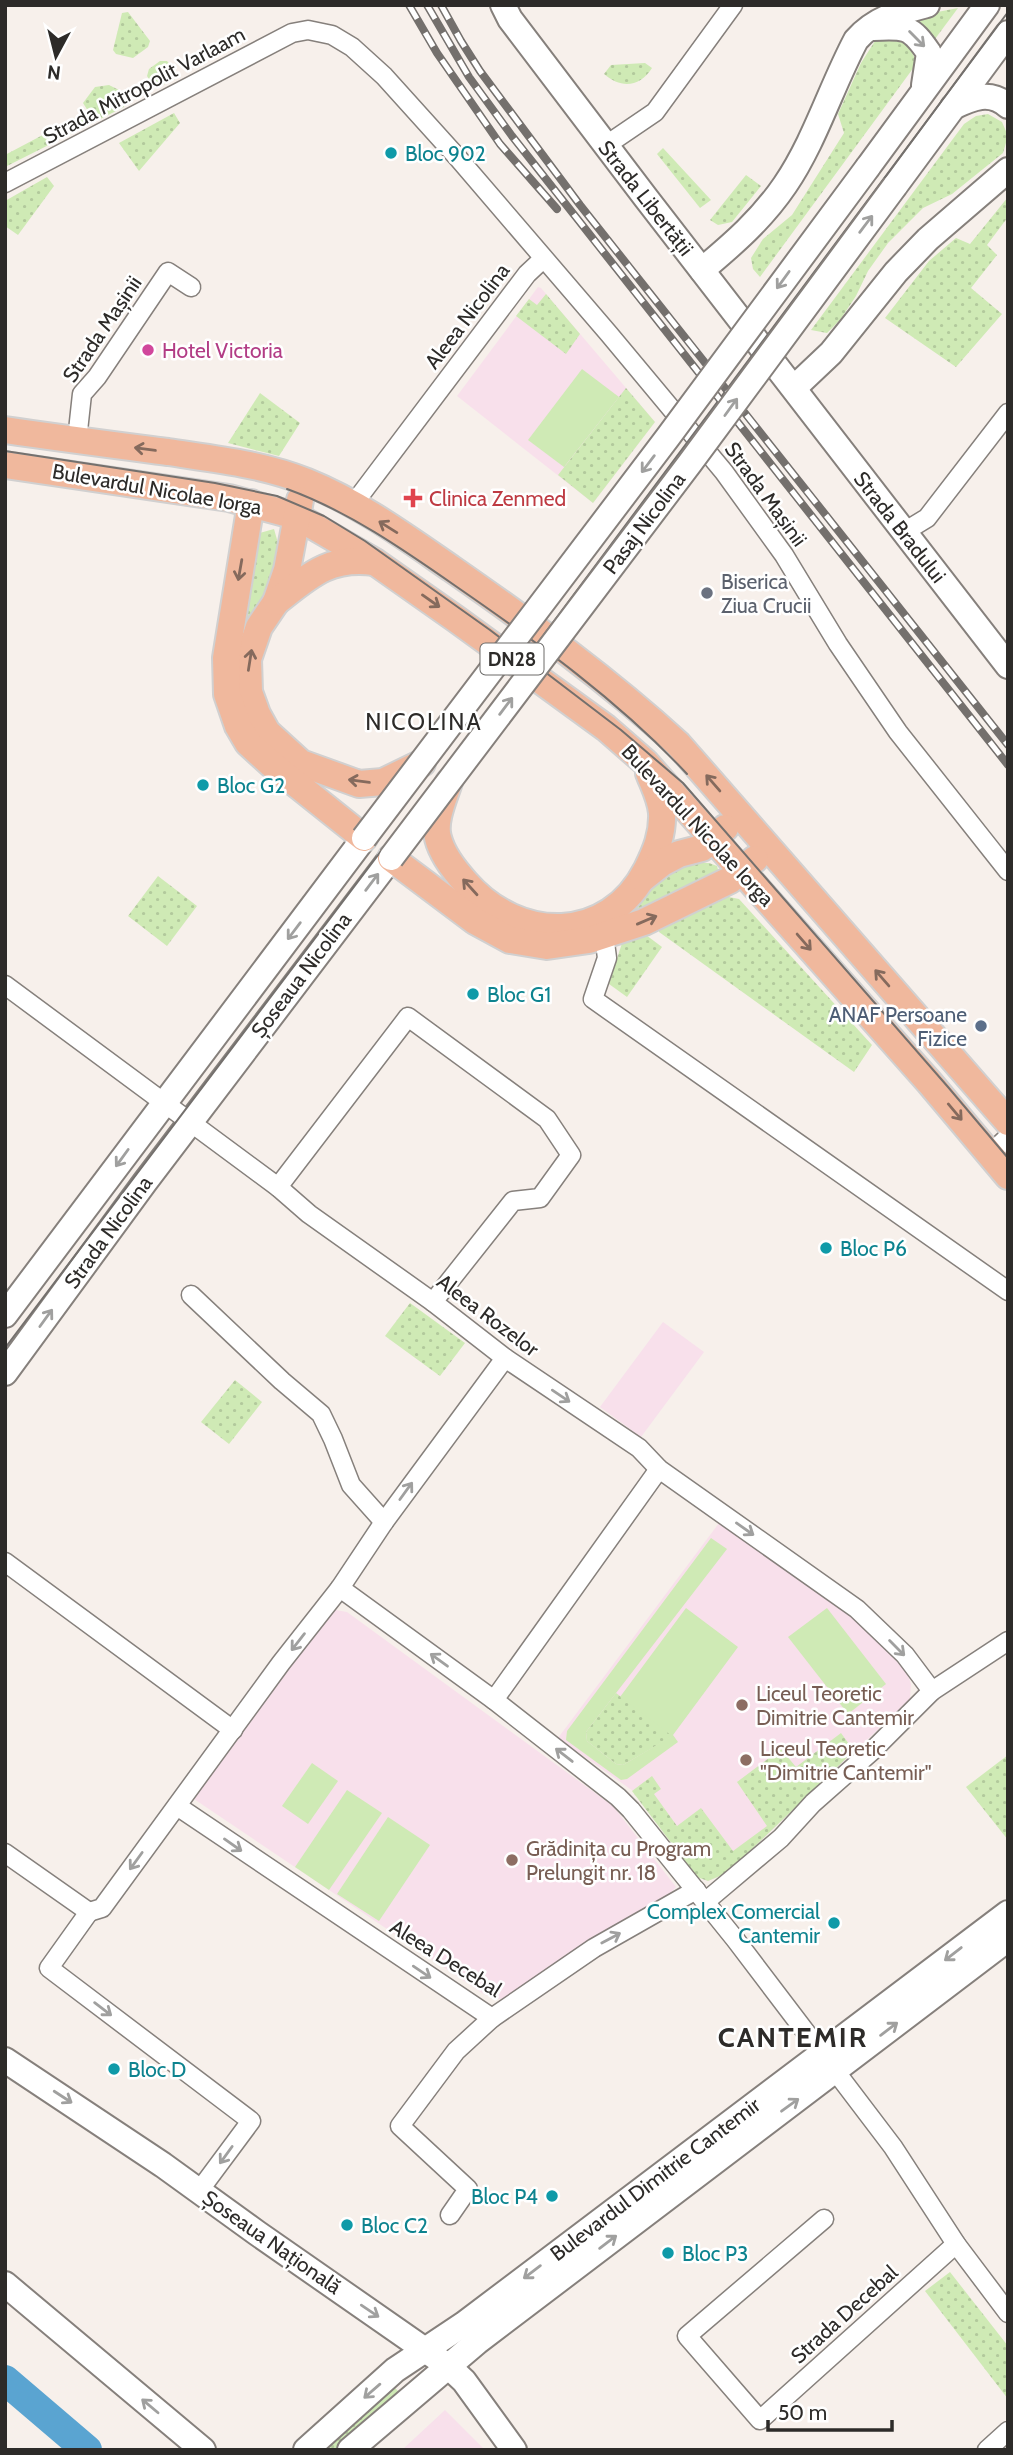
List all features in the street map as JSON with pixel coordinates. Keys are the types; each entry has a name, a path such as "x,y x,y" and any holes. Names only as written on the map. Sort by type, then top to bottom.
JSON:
{"main road":[{"name":"Strada Libertății","path":"503,5 510,19 606,146 794,388"},
{"path":"702,270 745,235 786,184 814,131 843,64 866,28 886,16 927,5"},
{"path":"923,90 987,5"},
{"path":"866,28 904,27 920,39 929,53 923,90"},
{"path":"953,108 1008,33"},
{"name":"Pasaj Nicolina","path":"364,838 923,90"},
{"path":"953,108 981,96 994,97 1008,106"},
{"name":"Pasaj Nicolina","path":"391,858 690,463 953,108"},
{"path":"794,388 831,353 896,272 928,239 1008,170"},
{"name":"Strada Bradului","path":"794,388 1008,666"},
{"name":"Bulevardul Nicolae Iorga","path":"5,430 212,458 260,467 307,482 419,547 485,592 630,700 678,744 1008,1122"},
{"name":"Bulevardul Nicolae Iorga","path":"5,465 169,488 251,503 296,516 375,562 606,728 645,762 999,1145 1008,1176"},
{"path":"307,482 296,516 287,570 276,602 259,626 248,660 254,732 270,763 364,838"},
{"path":"251,503 226,659 228,694 238,726 254,732 267,732 301,763 359,784 383,782 422,763"},
{"path":"276,602 316,571 338,561 375,562"},
{"path":"642,879 659,841 662,821 659,799 645,762"},
{"path":"450,780 439,815 438,838 444,852 460,877 481,900 501,914 518,932"},
{"path":"518,932 581,925 612,910 662,863 679,853 702,848 741,815"},
{"name":"Șoseaua Nicolina","path":"186,1073 364,838"},
{"path":"391,858 475,921 518,932 547,946 582,942 644,922 730,880 768,846"},
{"name":"Șoseaua Nicolina","path":"212,1093 391,858"},
{"name":"Strada Nicolina","path":"5,1315 186,1073"},
{"name":"Strada Nicolina","path":"5,1373 212,1093"},
{"name":"Bulevardul Dimitrie Cantemir","path":"350,2450 477,2342 827,2062 1008,1913"},
{"name":"Bulevardul Dimitrie Cantemir","path":"306,2450 395,2371 827,2062 1008,1939"},
{"name":"Șoseaua Națională","path":"5,2060 129,2142 426,2349 464,2381 514,2450"},
{"path":"5,2284 203,2450"}],"street":[{"path":"606,146 654,112 733,5"},
{"name":"Strada Mitropolit Varlaam","path":"5,183 292,33 307,30 323,32 352,47 384,76 458,158 542,258"},
{"name":"Aleea Nicolina","path":"352,506 527,274 542,258"},
{"name":"Strada Mașinii","path":"542,258 724,472 784,555 838,644 898,732 1008,871"},
{"name":"Strada Mașinii","path":"77,440 82,394 97,377 168,272 191,287"},
{"path":"904,532 927,517 1008,413"},
{"path":"604,935 607,958 593,999 1008,1291"},
{"name":"Aleea Rozelor","path":"5,985 505,1358 639,1448 659,1469 857,1609 905,1655 932,1691"},
{"path":"278,1187 408,1017 547,1119 571,1155 540,1198 513,1201 433,1302"},
{"path":"191,1295 321,1414 351,1485 384,1521"},
{"path":"199,2191 251,2121 49,1968 89,1912 102,1909 340,1588 384,1521 505,1358"},
{"path":"495,1700 659,1469"},
{"path":"5,1562 233,1730"},
{"path":"340,1588 495,1700 631,1810 701,1896 893,2147 956,2244 1008,2313"},
{"name":"Aleea Decebal","path":"177,1806 492,2018 594,1948 682,1900 701,1896 781,1838 813,1803 872,1751 932,1691 1008,1641"},
{"path":"5,1853 89,1912"},
{"path":"450,2215 468,2189 400,2126 456,2051 492,2018"},
{"name":"Strada Decebal","path":"824,2219 687,2336 760,2420 956,2244"},
{"path":"987,2450 1008,2431"}],"shaded area":[{"path":"538,287 655,422 593,503 457,396"},
{"path":"663,1322 704,1352 641,1437 600,1407"},
{"name":"Liceul Teoretic Dimitrie Cantemir","path":"722,1519 865,1626 894,1653 907,1672 911,1684 910,1699 727,1873 708,1881 697,1877 633,1791 558,1738"},
{"path":"336,1610 347,1612 613,1806 676,1887 657,1907 516,1997 499,1999 485,1995 194,1799 328,1616"},
{"path":"445,2410 485,2450 402,2450"}],"green space":[{"path":"958,8 935,39 917,20 917,16"},
{"path":"128,12 150,41 148,47 133,58 116,54 113,50 122,13"},
{"path":"894,38 909,46 917,63 760,277 753,269 751,258 763,239 792,215 844,133 838,114 861,63 875,41"},
{"path":"160,61 167,61 178,75 157,88 147,76 149,69"},
{"path":"645,63 652,68 642,79 630,84 617,82 604,74 611,65"},
{"path":"109,85 119,90 124,107 5,167 5,155 88,111 83,103 95,87"},
{"path":"174,113 180,123 139,171 119,143"},
{"path":"988,114 1002,122 1008,136 1003,153 952,194 923,208 888,243 868,271 840,320 827,333 811,330 964,124 976,116"},
{"path":"663,148 711,200 700,208 657,154"},
{"path":"746,175 761,186 732,222 718,225 710,220"},
{"path":"47,177 54,186 18,235 5,226 5,201"},
{"path":"1008,197 1008,217 987,245 997,255 971,288 1002,314 956,367 885,318 929,261 956,238 970,244"},
{"path":"546,294 580,334 566,354 516,316 529,299 537,305"},
{"path":"582,369 619,397 564,467 528,440"},
{"path":"626,388 655,422 593,503 558,475"},
{"path":"260,393 300,423 279,456 228,443"},
{"path":"274,529 280,550 279,569 247,623 242,621 256,534"},
{"path":"693,863 717,866 719,873 632,916 631,913 658,883"},
{"path":"158,876 197,906 167,946 128,916"},
{"path":"724,896 739,899 872,1045 854,1072 659,932 660,924"},
{"path":"642,932 662,947 627,997 609,984 622,943"},
{"path":"410,1303 465,1343 440,1376 385,1336"},
{"path":"235,1380 262,1402 229,1444 201,1422"},
{"path":"711,1538 727,1549 586,1732 587,1741 616,1764 623,1765 672,1736 620,1697 686,1608 738,1647 673,1735 678,1742 627,1779 621,1780 566,1740 567,1731"},
{"path":"827,1608 886,1684 848,1714 788,1637"},
{"path":"616,1693 673,1736 623,1765 616,1764 587,1741 586,1732"},
{"path":"841,1733 854,1751 727,1873 708,1881 697,1877 632,1791 652,1776 661,1789 654,1794 677,1826 701,1808 733,1851 767,1826 737,1782 781,1749 796,1767"},
{"path":"1008,1755 1008,1840 966,1787"},
{"path":"312,1763 338,1781 308,1824 282,1806"},
{"path":"347,1790 382,1813 329,1890 295,1867"},
{"path":"388,1817 430,1845 379,1921 337,1894"},
{"path":"950,2272 1008,2346 1008,2399 925,2291"},
{"path":"394,2387 401,2394 337,2450 322,2450"}],"waterway":[{"path":"5,2380 87,2450"}],"tram line":[{"path":"5,1348 490,707 1008,12"},
{"path":"5,451 215,483 277,496 324,516 365,541 490,630 621,730 683,783 1008,1158"},
{"path":"287,489 332,508 375,532 518,630 606,698 687,774"}],"railway":[{"path":"409,5 437,53 500,144 557,209"},
{"path":"427,5 469,77 512,136 1008,765"},
{"path":"441,5 480,71 580,205 1008,745"}],"place":[{"name":"Bloc 902","path":"391,153"},
{"name":"Hotel Victoria","path":"148,350"},
{"name":"Clinica Zenmed","path":"413,498"},
{"name":"Biserica Ziua Crucii","path":"707,593"},
{"name":"Bloc G2","path":"203,785"},
{"name":"Bloc G1","path":"473,994"},
{"name":"ANAF Persoane Fizice","path":"981,1026"},
{"name":"Bloc P6","path":"826,1248"},
{"name":"Liceul Teoretic Dimitrie Cantemir","path":"742,1705"},
{"name":"Liceul Teoretic \"Dimitrie Cantemir\"","path":"746,1760"},
{"name":"Grădinița cu Program Prelungit nr. 18","path":"512,1860"},
{"name":"Complex Comercial Cantemir","path":"834,1923"},
{"name":"Bloc D","path":"114,2069"},
{"name":"Bloc P4","path":"552,2196"},
{"name":"Bloc C2","path":"347,2225"},
{"name":"Bloc P3","path":"668,2253"}],"district":[{"name":"NICOLINA","path":"424,722"},
{"name":"CANTEMIR","path":"793,2037"}]}
